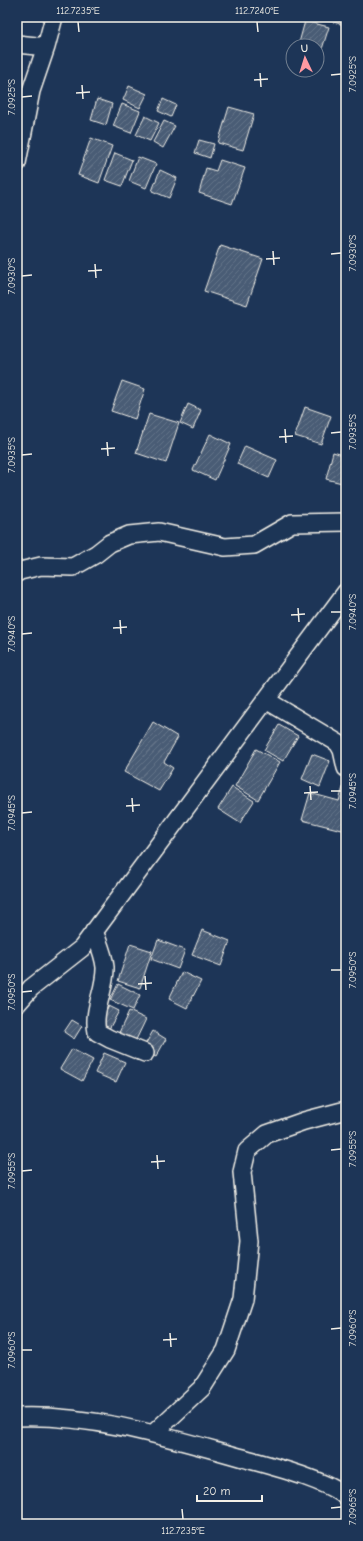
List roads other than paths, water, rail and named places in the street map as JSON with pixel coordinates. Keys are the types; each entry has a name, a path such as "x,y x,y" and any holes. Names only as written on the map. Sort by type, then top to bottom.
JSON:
{"street":[{"path":"17,163 31,91 46,47 54,17"},
{"path":"17,44 46,47"},
{"path":"17,573 41,566 73,567 96,554 110,542 129,536 159,532 225,547 254,545 292,523 346,522"},
{"path":"17,1004 31,988 82,948 346,592"},
{"path":"266,700 338,743 342,750 346,768"},
{"path":"94,931 105,966 95,1022 97,1032 110,1039 146,1053"},
{"path":"154,1434 202,1388 226,1350 244,1299 249,1241 242,1172 248,1151 267,1134 304,1121 346,1110"},
{"path":"17,1417 42,1416 102,1423 154,1434 273,1467 331,1486 346,1496"}]}
